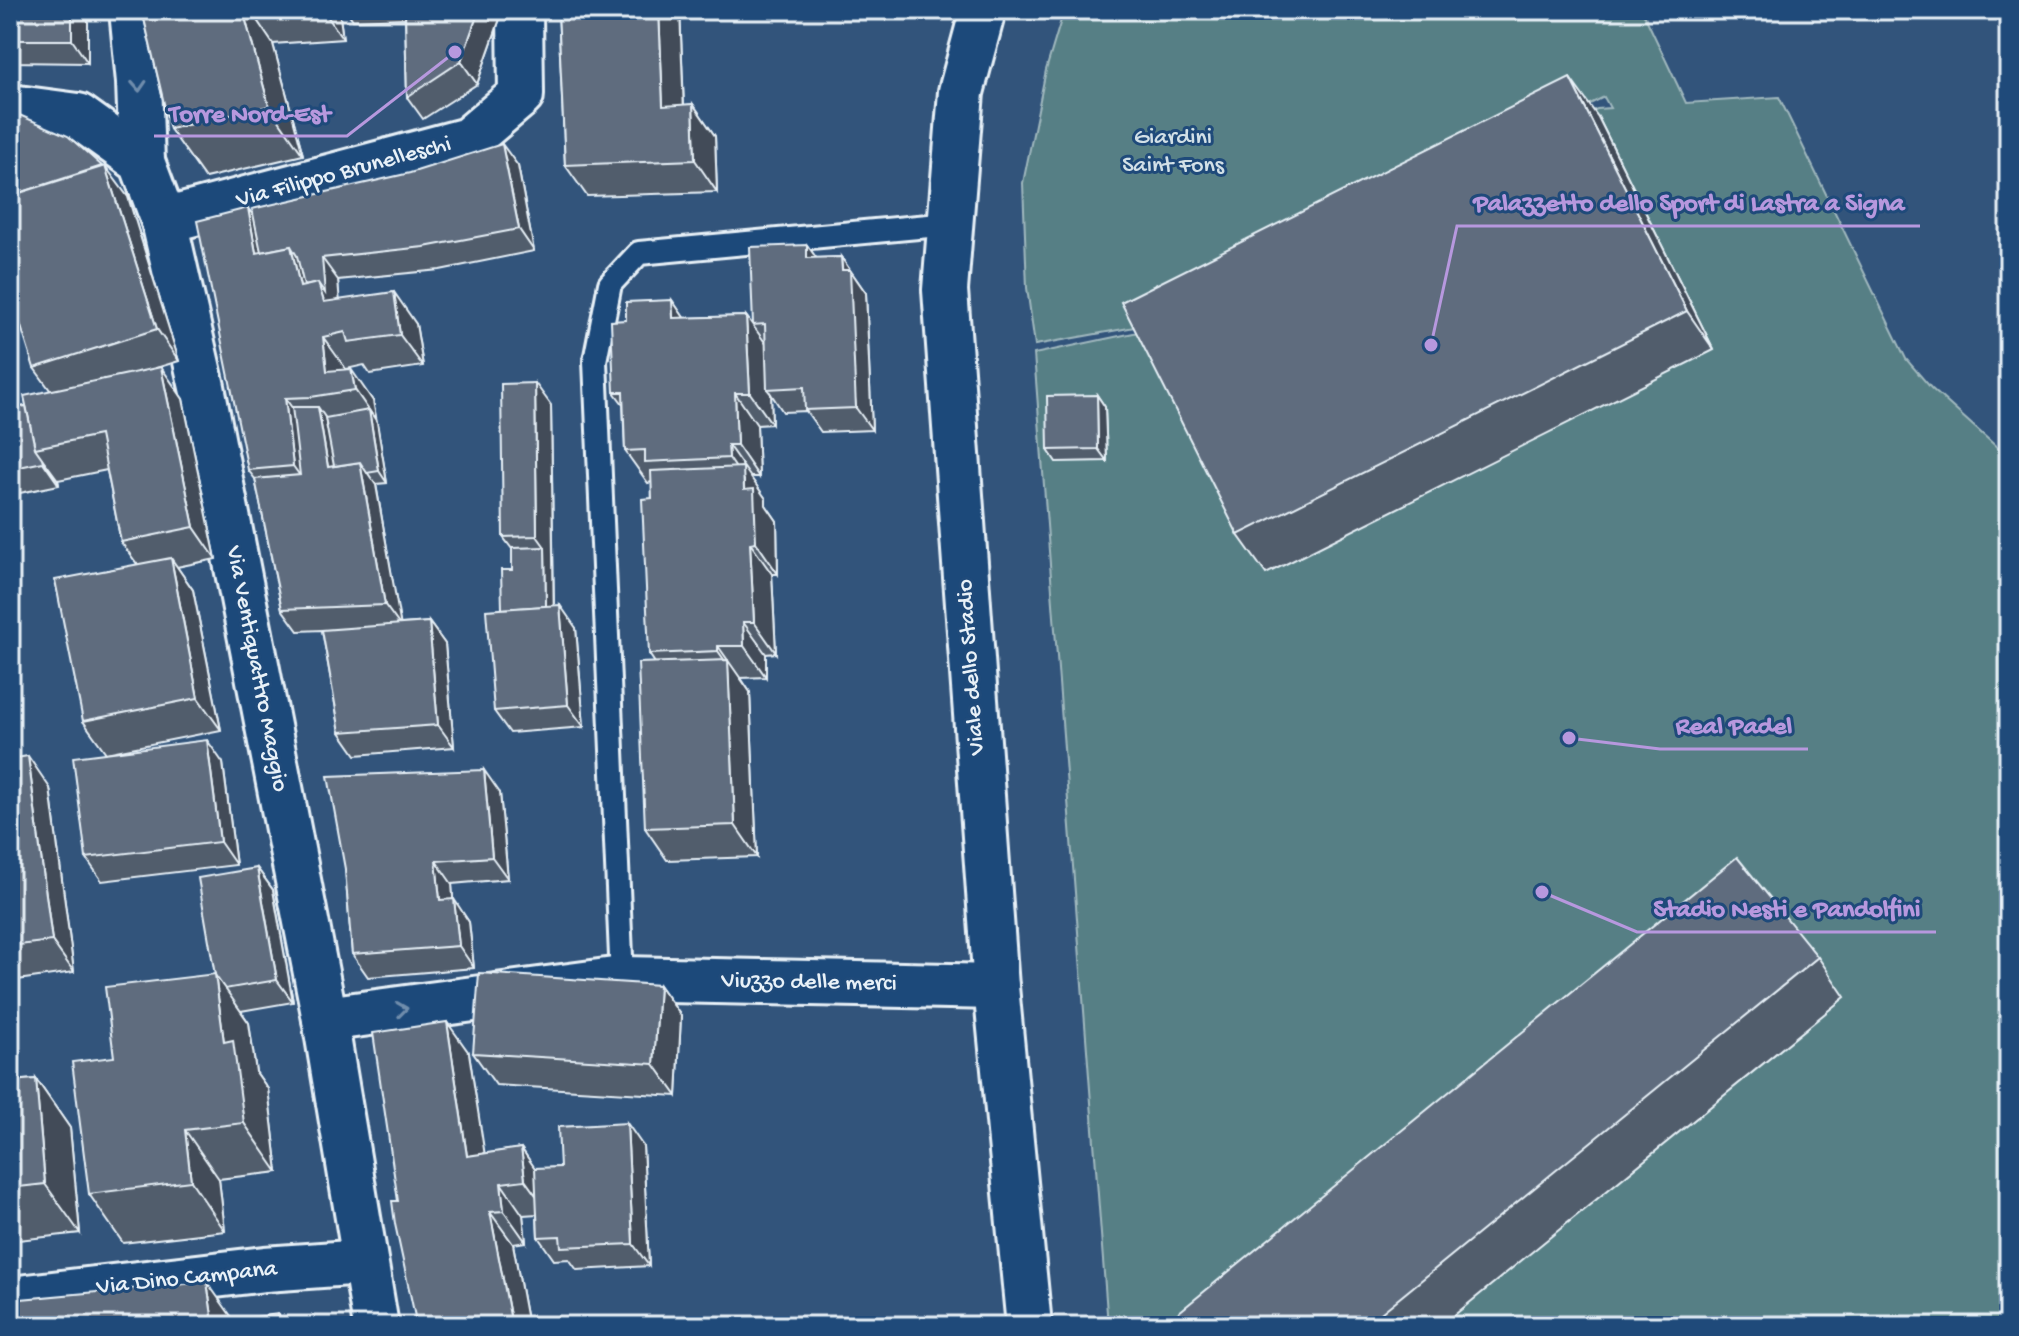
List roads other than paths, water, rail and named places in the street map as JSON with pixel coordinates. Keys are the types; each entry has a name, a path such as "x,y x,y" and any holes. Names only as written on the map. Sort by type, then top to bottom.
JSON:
{"street":[{"name":"Via Ventiquattro Maggio","path":"132,10 142,162 164,221 202,387 325,1019 376,1326"},
{"name":"Via Filippo Brunelleschi","path":"164,221 468,140 521,95 520,10"},
{"name":"Viale dello Stadio","path":"983,10 961,92 945,290 996,987 1029,1326"},
{"path":"10,107 78,116 142,162"},
{"path":"157,395 202,387"},
{"name":"Viuzzo delle merci","path":"325,1019 622,979 996,987"},
{"name":"Via Dino Campana","path":"10,1299 265,1269 364,1262"}],"lane":[{"path":"622,979 595,361 610,284 639,253 950,224"}],"place":[{"name":"Torre Nord-Est","path":"455,52"},
{"name":"Palazzetto dello Sport di Lastra a Signa","path":"1431,345"},
{"name":"Real Padel","path":"1569,738"},
{"name":"Stadio Nesti e Pandolfini","path":"1542,892"}],"park label":[{"name":"Giardini Saint Fons","path":"1173,152"}]}
